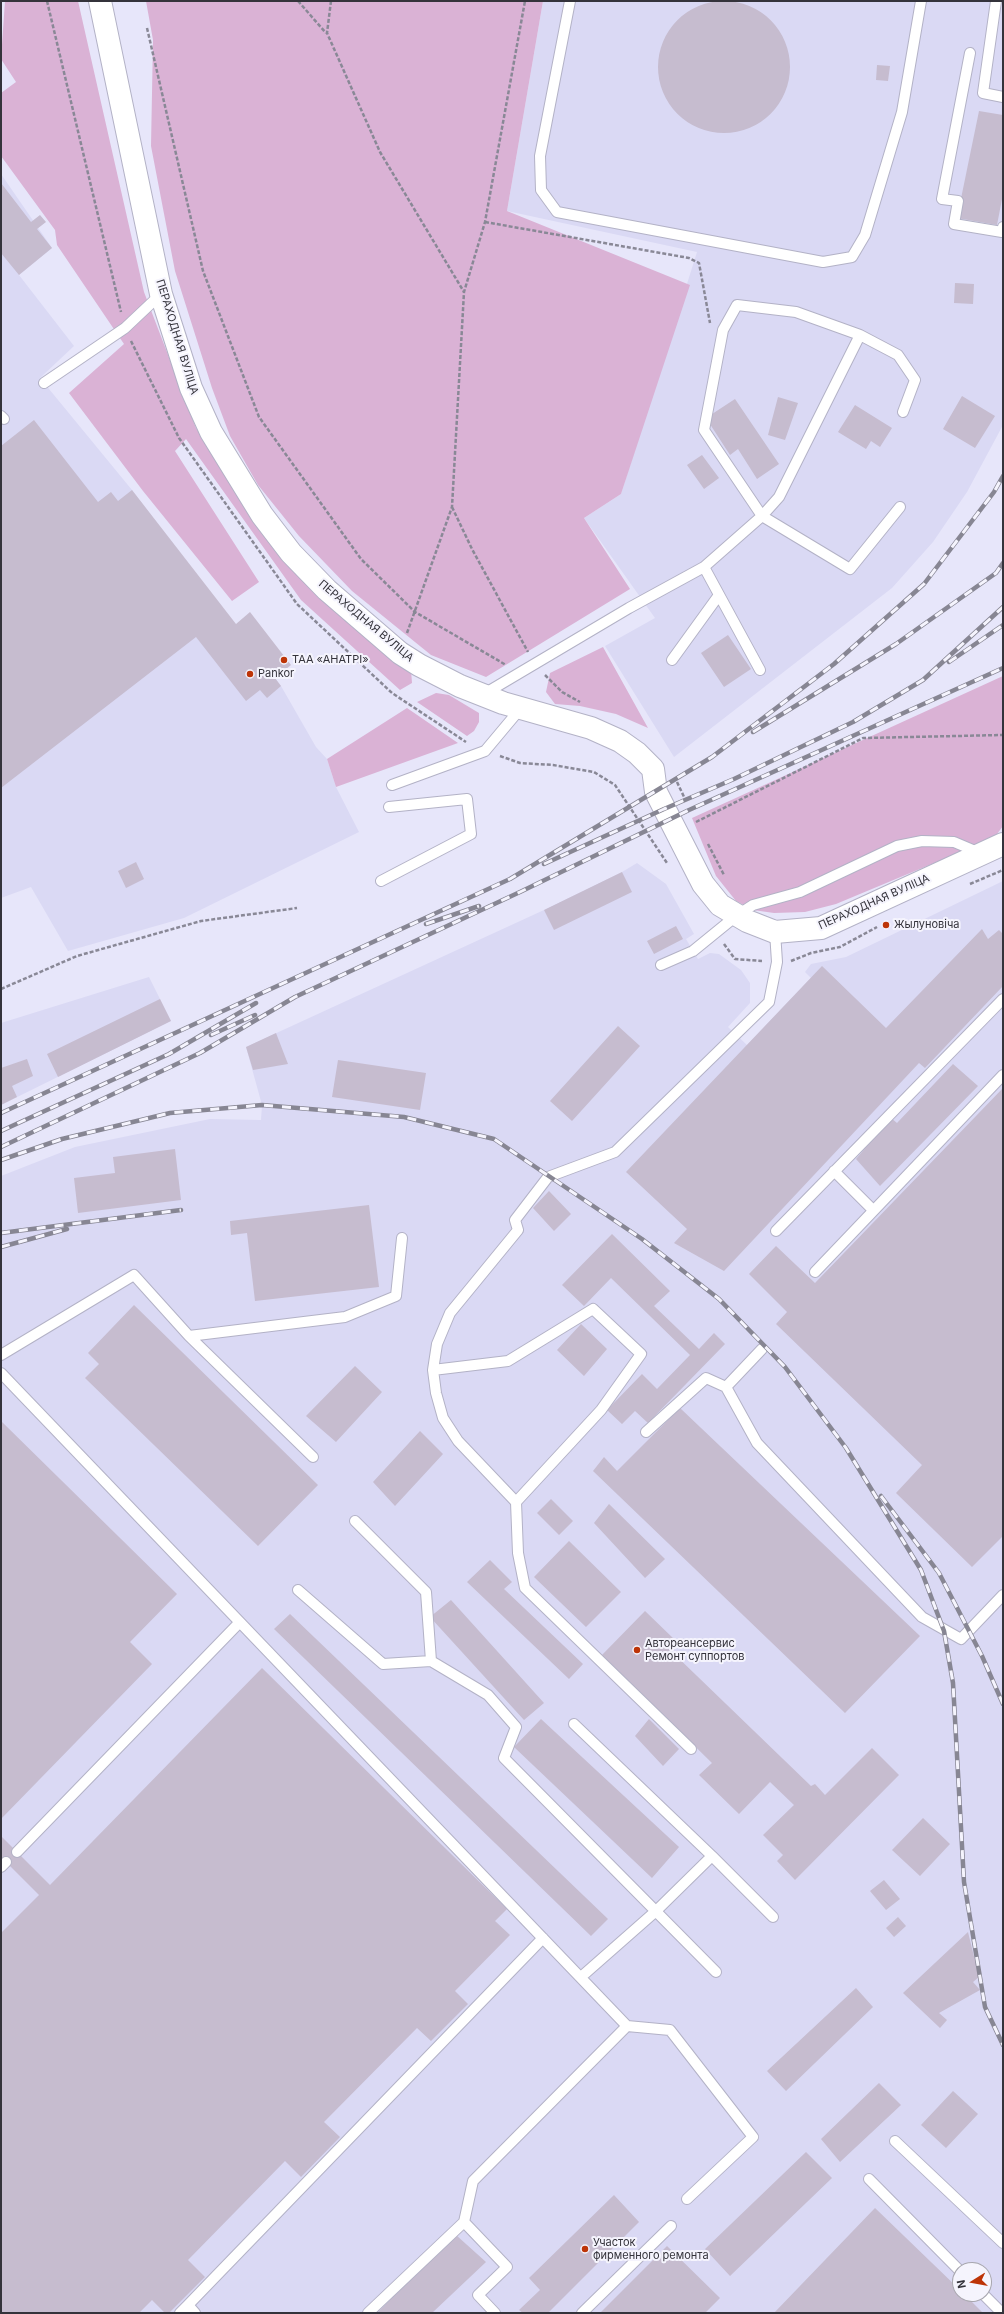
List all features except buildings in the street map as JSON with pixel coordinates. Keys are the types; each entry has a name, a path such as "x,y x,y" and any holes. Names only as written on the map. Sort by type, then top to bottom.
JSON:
{"street":[{"name":"ПЕРАХОДНАЯ ВУЛІЦА","path":"100,1 161,294 191,388 211,432 262,515 291,553 327,590 400,653 419,665 482,695 591,728 620,741 637,753 653,770 656,792 703,884 720,905 736,916 775,932 821,928 1003,844"}],"lane":[{"path":"570,1 540,156 542,190 557,212 823,262 852,257 865,235 902,112 921,1"},
{"path":"996,1 983,93 1003,97"},
{"path":"970,53 942,199 958,202 954,224 1002,232 1003,227"},
{"path":"44,383 125,328 161,294"},
{"path":"900,507 850,569 762,516 704,430 723,330 737,305 796,312 860,335 898,355 915,380 903,412"},
{"path":"482,695 629,608 704,568 762,516 779,497 860,335"},
{"path":"704,568 760,670"},
{"path":"672,660 719,595"},
{"path":"392,785 485,751 521,708"},
{"path":"380,881 471,834 467,799 390,807"},
{"path":"661,965 693,951 736,916 753,906 800,892 897,846 922,841 954,842 981,854"},
{"path":"691,1749 524,1588 518,1553 516,1502 458,1441 443,1418 436,1393 433,1370 437,1344 450,1313 518,1230 515,1220 548,1176 616,1152 769,1002 777,962 775,932"},
{"path":"776,1231 1003,999"},
{"path":"815,1272 1003,1075"},
{"path":"834,1171 873,1210"},
{"path":"189,1336 345,1317 396,1296 402,1238"},
{"path":"1,1355 134,1275 189,1336 313,1457"},
{"path":"433,1370 508,1362 593,1309 641,1354 601,1410 516,1502"},
{"path":"726,1387 762,1349"},
{"path":"1,1373 239,1623 627,2026 670,2030 753,2137 687,2199"},
{"path":"646,1432 706,1378 726,1387 757,1443 922,1617 961,1639 1003,1595"},
{"path":"355,1521 426,1592 431,1661"},
{"path":"298,1590 384,1664 431,1661 488,1695 516,1727 504,1758 716,1972"},
{"path":"17,1852 239,1623"},
{"path":"574,1724 712,1856 773,1917"},
{"path":"581,1977 656,1911 712,1856"},
{"path":"180,2313 543,1938"},
{"path":"368,2313 464,2222 473,2181 627,2026"},
{"path":"895,2141 1003,2243"},
{"path":"869,2180 952,2263"},
{"path":"464,2222 507,2267 478,2295 495,2313"},
{"path":"582,2313 671,2226"},
{"path":"991,2302 1002,2313"},
{"path":"188,2306 195,2313"}],"path":[{"path":"47,1 125,328 180,438 297,604 392,693 475,748 520,763 553,765 594,772 615,785 670,868"},
{"path":"298,1 327,34 380,152 464,292"},
{"path":"327,34 332,1"},
{"path":"400,653 452,507 464,292 485,222 525,1"},
{"path":"147,28 203,271 259,417 361,559 415,612 519,673"},
{"path":"485,222 689,258 699,263 711,331"},
{"path":"696,822 863,738 1003,735"},
{"path":"965,886 1003,870"},
{"path":"1,989 77,956 201,921 297,908"},
{"path":"716,933 736,959 786,962 811,953 840,947 880,925"}],"shaded area":[{"path":"5,1 78,1 144,292 196,428 236,492 311,590 411,670 412,683 400,690 301,600 186,439 175,451 259,582 232,601 143,491 69,393 124,344 57,245 55,230 1,156 1,93 16,82 1,59"},
{"path":"146,1 543,1 507,211 690,285 621,494 584,518 630,589 486,677 431,655 352,591 299,536 258,485 230,436 212,388 175,271 151,146 153,40"},
{"path":"543,1 1003,1 1003,425 967,492 933,542 892,588 674,757 605,646 655,618 584,518 621,494 697,252 507,211"},
{"path":"1,174 52,248 19,275 74,346 40,378 132,490 281,686 316,747 327,759 336,787 359,832 184,918 68,951 31,887 1,898"},
{"path":"603,647 648,728 616,714 580,706 555,704 546,692 550,673"},
{"path":"1003,676 1003,826 994,838 836,904 805,912 774,913 753,910 736,901 716,876 692,818"},
{"path":"436,693 449,695 479,713 479,722 474,731 467,736 417,702"},
{"path":"407,708 458,743 336,787 327,759"},
{"path":"637,863 666,884 694,934 686,939 698,959 710,953 719,954 741,970 750,983 750,1003 728,1027 747,1045 811,978 805,972 811,964 846,957 1003,881 1003,2313 1,2313 1,1176 75,1147 210,1119 261,1120 262,1105 246,1047 544,910 622,872"},
{"path":"149,977 171,1021 1,1105 1,1023"}],"railway":[{"path":"1,1113 510,879 712,757 834,664 924,584 994,492 1003,476"},
{"path":"753,732 896,644 996,573 1003,563"},
{"path":"544,864 664,809 734,779 853,722 923,680 1003,607"},
{"path":"949,662 1003,625"},
{"path":"1,1147 200,1053 295,997 520,892 689,810 1003,668"},
{"path":"426,924 479,906"},
{"path":"1,1131 169,1054 256,1003"},
{"path":"211,1035 255,1015"},
{"path":"1,1160 62,1139 170,1113 262,1105 404,1117 494,1139 642,1239 719,1299 785,1367 846,1448 921,1570 944,1631 953,1683 964,1882 985,2007 1003,2045"},
{"path":"1,1233 181,1210"},
{"path":"1,1247 67,1229"},
{"path":"881,1496 939,1573 982,1656 1003,1704"}],"place":[{"name":"ТАА «АНАТРI»","path":"284,660"},
{"name":"Pankor","path":"250,674"},
{"name":"Жылуновіча","path":"886,925"},
{"name":"Автореансервис Ремонт суппортов","path":"637,1650"},
{"name":"Участок фирменного ремонта","path":"585,2249"}]}
